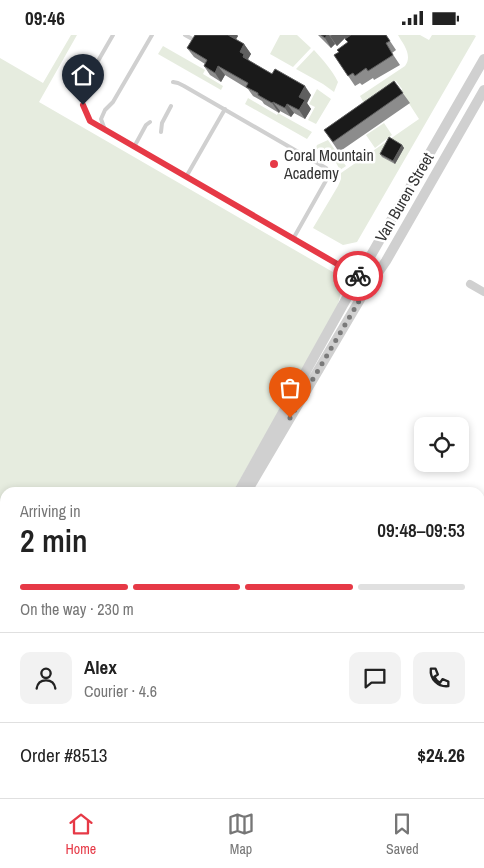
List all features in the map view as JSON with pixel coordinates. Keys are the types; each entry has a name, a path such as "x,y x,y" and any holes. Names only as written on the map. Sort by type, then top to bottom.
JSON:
{"street":[{"name":"Van Buren Street","path":"241,487 356,275 396,212 484,59"},
{"name":"Van Buren Street","path":"250,487 362,296 386,261 484,91"},
{"path":"470,285 484,292"}],"lane":[{"path":"113,35 87,81 83,105 90,121 371,283"},
{"path":"106,130 101,119 105,110 113,102 152,35"},
{"path":"185,35 198,42"},
{"path":"173,82 184,86 225,109 326,168 329,172 325,184 294,239"},
{"path":"161,132 162,123 171,106"},
{"path":"186,177 225,109"},
{"path":"134,147 146,125 150,122"}],"shaded area":[{"path":"71,35 77,35 39,102 338,275 342,287 337,309 236,487 0,487 0,58 43,83"},
{"path":"280,35 297,35 311,48 293,67 270,54"},
{"path":"398,35 420,35 429,40 432,35 476,36 357,242 343,245 313,228 338,186 341,173 419,119 396,81 364,103 360,96 405,66 408,54"},
{"path":"163,46 205,70 203,74 223,86 221,90 158,54"},
{"path":"314,50 338,82 334,92 296,69"},
{"path":"317,89 331,99 316,124 308,120 315,107 309,104"},
{"path":"248,98 312,132 307,139 245,104"},
{"path":"384,123 392,135 375,148 366,135"},
{"path":"328,140 346,166 340,170 334,159 316,148 317,145"}],"building":[{"path":"195,35 228,35 244,44 240,52 244,54 243,57 272,74 275,69 305,86 299,97 305,100 299,110 287,104 285,108 272,103 246,87 248,83 218,66 215,73 204,66 207,60 187,48"},
{"path":"351,35 386,35 390,41 386,43 393,55 368,71 366,68 355,76 353,73 348,76 334,55 339,52 337,50 348,42 345,39"},
{"path":"394,81 403,93 333,142 324,130"},
{"path":"389,137 402,145 393,161 380,154"}],"way so far":[{"path":"290,418 371,283 358,276"}],"place":[{"name":"Coral Mountain Academy","path":"274,164"}],"route":[{"path":"83,105 90,121 358,276"}]}
